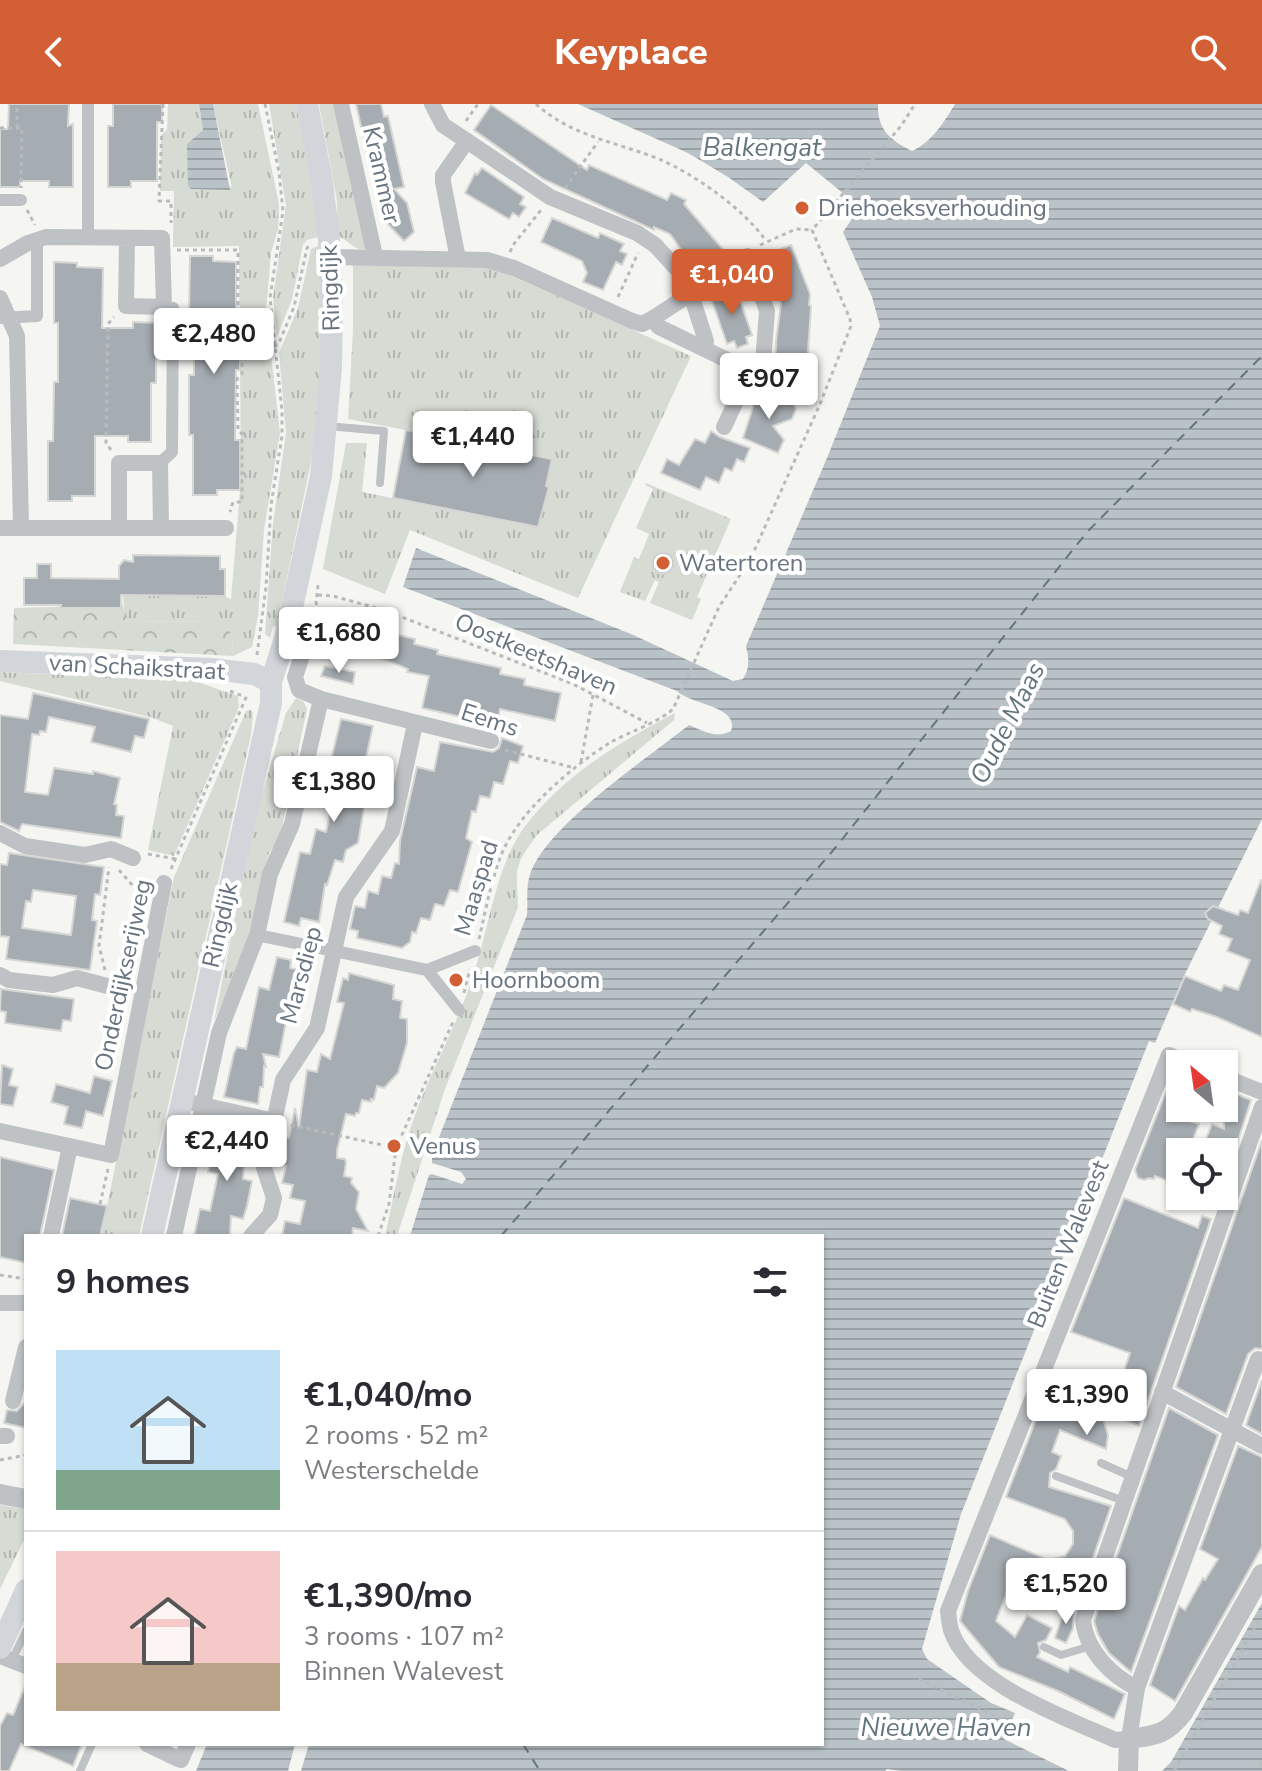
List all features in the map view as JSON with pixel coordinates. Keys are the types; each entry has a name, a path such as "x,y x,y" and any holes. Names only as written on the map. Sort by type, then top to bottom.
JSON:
{"main road":[{"name":"Ringdijk","path":"153,1234 191,1103 271,703 263,678 290,615 321,476 331,368 329,248 322,182 307,104"},
{"name":"van Schaikstraat","path":"0,661 212,669 263,678"},
{"path":"9,1658 24,1598"}],"street":[{"path":"88,104 88,238"},
{"name":"Krammer","path":"341,104 375,256"},
{"path":"432,104 443,125 553,199 637,233 655,245 696,298 706,341 704,349"},
{"path":"458,259 443,175 462,138"},
{"path":"0,200 21,200"},
{"path":"119,527 119,463 160,463 172,452 173,308 126,306 127,238"},
{"path":"0,259 40,239 127,238 162,244 164,307"},
{"path":"5,318 37,316 40,239"},
{"path":"329,248 375,256 487,260 506,265 642,324 696,298 748,256 767,311 756,374 724,427"},
{"path":"0,298 5,318 17,336 21,527"},
{"path":"652,319 659,327 756,374"},
{"path":"160,463 161,527"},
{"path":"0,528 226,528"},
{"name":"Eems","path":"290,615 310,619 295,677 299,690 321,699 415,724 491,741"},
{"path":"174,1234 191,1103 257,935 270,874 292,824 321,699"},
{"name":"Marsdiep","path":"253,1234 270,1215 274,1198 264,1168 283,1080 317,1028 346,897 392,831 415,724"},
{"path":"0,833 25,846 85,855 111,849 133,858"},
{"name":"Onderdijkserijweg","path":"111,1155 162,891"},
{"path":"257,935 427,970 475,951"},
{"path":"427,970 459,1010"},
{"path":"0,975 9,980 53,985 77,978 111,987"},
{"name":"Buiten Walevest","path":"1129,1739 1115,1740 993,1681 960,1645 951,1630 948,1611 1057,1352 1166,1063"},
{"path":"1238,1083 1262,1092"},
{"path":"191,1103 274,1121"},
{"path":"1137,1688 1115,1675 1091,1646 1083,1620 1262,1107"},
{"path":"0,1131 111,1155"},
{"path":"51,1234 70,1146"},
{"path":"0,1303 24,1303"},
{"path":"13,1401 24,1355"},
{"path":"1128,1771 1129,1739 1137,1688 1258,1359"},
{"path":"1162,1392 1262,1446"},
{"path":"0,1494 24,1499"},
{"path":"1129,1739 1162,1733 1173,1725 1198,1688 1262,1574"},
{"path":"150,1746 177,1763"}],"lane":[{"path":"326,426 384,431 380,483"},
{"path":"1101,1463 1132,1477"},
{"path":"1056,1476 1124,1501"},
{"path":"1014,1582 1087,1608"},
{"path":"9,1658 24,1634"},
{"path":"1044,1647 1061,1655 1091,1646"},
{"path":"80,1771 91,1746"}],"path":[{"path":"17,104 17,128"},
{"path":"163,104 159,201 171,201 171,229 162,244 238,250 242,374 237,379 238,430 242,434 242,502 233,502 226,528"},
{"name":"Onderdijkserijweg","path":"162,891 244,708 263,678 271,505 282,436 270,298 283,211 279,172 265,104"},
{"path":"462,138 478,104"},
{"path":"536,104 550,117 600,140 656,158 688,173 754,226 766,241"},
{"path":"905,104 909,112"},
{"path":"812,230 901,126 915,104"},
{"path":"0,128 22,128 21,200 40,239"},
{"path":"506,265 513,245 600,140"},
{"path":"748,256 766,241 796,229 812,230"},
{"path":"756,374 767,382 820,404 851,326 812,230"},
{"path":"611,312 645,238"},
{"path":"274,347 279,343 294,307 309,244 329,248"},
{"path":"119,463 106,443 108,324 126,306"},
{"name":"Maaspad","path":"379,1234 389,1204 396,1148 459,1010 499,859 517,825 581,763 647,723 666,717 674,707 719,607 751,558 820,404"},
{"name":"Oostkeetshaven","path":"318,595 384,610 573,684 647,723"},
{"path":"581,763 593,695"},
{"name":"Eems","path":"491,741 495,748 575,768"},
{"path":"133,858 144,854 176,859"},
{"path":"111,987 99,946 109,864 116,866 141,895 162,891"},
{"path":"274,1121 396,1148"},
{"path":"100,1204 111,1155"},
{"path":"0,1275 24,1279"},
{"path":"0,1460 24,1455"},
{"path":"1174,1771 1262,1615"},
{"path":"919,1679 1004,1720 1008,1710"}],"green space":[{"path":"168,104 199,104 203,130 187,144 232,188 213,104 258,104 279,204 266,311 280,433 264,530 258,616 252,647 233,656 232,635 214,621 125,622 123,595 222,595 231,599 241,479 239,246 173,247 174,191 160,191 161,135 167,130"},
{"path":"269,104 296,104 319,237 307,240 303,245 292,299 277,337 273,298 286,205"},
{"path":"319,104 334,104 366,249 358,249 336,236 337,201"},
{"path":"320,245 322,352 312,457 277,626 273,626 270,638 265,634 273,523 286,433 279,353 298,308 311,249"},
{"path":"353,264 492,267 691,356 578,598 410,530 385,594 323,569 346,443 367,443 362,492 537,527 551,458 348,419"},
{"path":"646,483 731,519 697,597 701,599 692,620 650,603 659,582 655,580 645,601 620,592 634,557 639,559 649,534 636,528 653,489"},
{"path":"123,605 126,622 214,621 224,624 232,635 233,656 13,644 14,608"},
{"path":"0,672 192,680 238,696 239,707 174,856 148,850 173,726 150,717 0,681"},
{"path":"296,698 303,701 307,709 280,837 269,853 244,953 214,1021 257,810 286,713"},
{"path":"251,710 253,714 251,735 139,1234 101,1234 174,877 246,711"},
{"path":"675,713 674,720 537,835 523,855 517,876 518,907 445,1089 398,1234 385,1234 409,1132 466,997 500,879 515,841 541,807 575,775"},
{"path":"0,1505 24,1509 24,1540 0,1589"}],"water":[{"path":"199,104 213,104 230,190 191,189 188,186 187,144 203,130"},
{"path":"578,104 878,104 886,133 912,151 931,137 955,104 1262,104 1262,819 1184,976 1155,1043 1149,1041 961,1514 922,1649 927,1659 991,1703 1015,1713 1004,1739 1069,1771 301,1771 308,1746 824,1746 824,1234 411,1234 429,1175 462,1184 466,1179 461,1172 432,1163 432,1155 527,915 528,882 537,859 574,817 689,725 720,734 731,731 732,723 722,711 677,691 403,587 416,548 631,634 733,681 743,679 748,663 746,646 880,326 872,297 843,232 860,207 806,163 763,202 688,153"},
{"path":"1262,1603 1262,1771 1162,1771 1171,1762"},
{"path":"206,1746 294,1746 288,1771 196,1771"}],"building":[{"path":"9,104 69,104 68,126 73,124 73,187 49,187 49,181 20,181 20,187 0,187 0,129 8,129"},
{"path":"113,104 162,104 162,122 157,122 157,181 131,181 131,187 108,187 108,126 113,126"},
{"path":"356,104 381,104 384,117 388,116 404,187 394,189 407,203 414,232 404,241 384,220 387,217 381,192 376,193"},
{"path":"491,105 587,170 589,165 667,200 671,193 686,200 684,204 726,253 703,272 685,255 670,234 654,227 654,230 543,179 474,130"},
{"path":"482,168 524,197 520,204 526,207 519,217 513,213 509,219 465,193 475,173 477,175"},
{"path":"552,218 598,238 600,233 624,244 620,251 627,254 622,265 616,262 603,290 583,282 587,273 582,261 541,242"},
{"path":"791,245 810,294 806,382 775,379 781,303 769,281 762,256"},
{"path":"190,256 213,256 213,261 236,262 240,370 236,370 235,440 240,440 240,490 217,490 217,495 193,495 189,375 194,375 194,316 189,316"},
{"path":"54,262 103,268 102,328 133,328 133,322 156,323 156,383 151,383 151,442 128,442 128,436 95,436 95,496 72,496 72,501 48,501 48,441 53,441 54,382 58,382"},
{"path":"735,286 752,335 746,337 748,344 737,348 734,341 727,344 710,295"},
{"path":"764,391 793,401 796,409 792,419 773,426 784,440 778,453 743,438 754,404"},
{"path":"406,430 552,459 546,486 549,487 538,527 393,498"},
{"path":"711,431 750,448 744,462 737,459 732,471 725,468 719,483 706,477 700,490 661,473 667,459 679,465 695,439 705,443"},
{"name":"Watertoren","path":"663,552 671,555 674,563 671,571 663,574 655,571 652,563 655,555"},
{"path":"133,555 220,556 220,569 225,569 225,596 121,595 121,608 24,605 24,578 37,578 37,564 51,564 51,578 119,579 119,566 124,560 133,562"},
{"path":"330,608 368,616 367,622 392,627 390,633 415,639 414,644 438,650 437,654 501,668 500,674 525,679 524,685 561,693 555,721 500,709 497,725 422,708 429,676 407,672 408,669 384,659 359,653 361,644 324,636"},
{"path":"325,666 355,672 353,684 321,676"},
{"path":"33,693 149,719 144,738 135,736 131,752 91,742 95,727 49,717 46,732 32,734 25,792 48,795 54,768 93,774 93,771 120,778 114,804 117,805 116,815 124,816 121,838 22,824 19,831 0,822 0,715 28,719"},
{"path":"341,719 373,726 364,775 370,777 368,802 365,802 358,843 346,850 343,862 335,860 325,884 319,922 301,918 299,926 284,922 300,852 310,854 316,829 326,832 339,771 329,768"},
{"path":"502,738 523,746 518,763 510,761 503,784 494,782 490,798 480,796 476,812 472,811 466,838 472,842 458,892 450,890 444,906 435,904 430,920 421,918 416,933 412,932 410,942 402,948 357,938 358,931 350,929 355,906 365,908 368,891 378,894 382,876 391,878 395,863 399,864 400,841 417,767 434,771 440,742 493,752 499,748"},
{"path":"9,853 104,867 100,895 95,894 92,920 97,921 90,970 6,959 9,937 0,936 0,864 7,865","holes":["33,890 76,896 71,935 22,928 26,901 31,902"]},
{"path":"1261,880 1262,1037 1217,1017 1192,1009 1190,1012 1173,1004 1185,976 1221,991 1224,985 1238,990 1250,960 1227,951 1232,939 1219,934 1222,926 1208,919 1205,913 1213,906 1238,915 1240,910 1248,913"},
{"path":"277,957 291,960 290,968 308,972 302,998 294,996 289,1007 279,1057 263,1054 266,1067 258,1104 224,1097 234,1053 237,1047 246,1049 259,987 269,990"},
{"path":"349,973 394,985 393,999 402,1001 400,1018 407,1019 407,1043 398,1073 384,1088 377,1086 374,1100 362,1100 359,1113 355,1116 346,1114 337,1150 337,1158 345,1159 344,1176 352,1178 351,1183 359,1192 356,1209 368,1231 353,1228 352,1234 282,1234 285,1221 300,1224 305,1201 290,1198 293,1185 282,1183 286,1166 280,1165 286,1137 289,1138 295,1108 299,1127 307,1070 317,1072 321,1054 330,1059 344,1003 337,1002 343,978 348,980"},
{"path":"1,989 74,999 71,1021 63,1020 61,1031 5,1023 6,1012 0,1011"},
{"path":"2,1065 13,1069 9,1085 18,1087 13,1106 0,1104"},
{"path":"94,1076 112,1081 103,1116 86,1111 82,1128 64,1124 68,1107 51,1102 56,1084 90,1093"},
{"path":"1166,1092 1166,1122 1199,1124 1194,1138 1166,1138 1166,1180 1155,1176 1154,1179 1144,1180 1138,1178 1135,1170"},
{"path":"1238,1095 1251,1100 1238,1141 1238,1138 1206,1138 1212,1124 1224,1129 1224,1122 1238,1122"},
{"path":"220,1122 252,1130 249,1142 238,1149 245,1150 243,1179 252,1181 247,1206 243,1219 231,1216 230,1234 194,1234 200,1209 210,1211 218,1174 208,1172"},
{"path":"1262,1140 1262,1349 1255,1348 1248,1354 1226,1414 1176,1387"},
{"path":"0,1157 54,1170 40,1234 24,1234 24,1263 0,1257"},
{"path":"70,1198 107,1206 100,1234 62,1234"},
{"path":"1124,1198 1198,1228 1202,1216 1211,1219 1139,1426 1100,1409 1108,1435 1106,1449 1060,1430 1052,1452 1061,1456 1056,1469 1050,1473 1049,1487 1111,1506 1079,1598 1012,1575 1007,1580 1009,1587 996,1621 1015,1637 1027,1615 1052,1628 1046,1640 1038,1643 1040,1652 1037,1657 1068,1672 1070,1667 1125,1694 1114,1719 1058,1691 999,1667 960,1621 990,1535 1048,1560 1065,1556 1073,1544 1073,1531 1065,1519 1006,1497 1053,1376 1114,1401 1130,1353 1071,1332"},
{"path":"1262,1380 1262,1434 1246,1425"},
{"path":"24,1404 24,1428 4,1423 7,1410 17,1411"},
{"path":"1169,1408 1218,1435 1131,1672 1109,1653 1094,1621"},
{"path":"1238,1446 1262,1457 1262,1547 1175,1701 1150,1685 1179,1606 1185,1610 1218,1559 1200,1549"},
{"path":"1065,1608 1074,1611 1073,1628 1066,1643 1055,1638"},
{"path":"24,1689 24,1745 21,1744 9,1771 0,1771 0,1726 7,1713 13,1715"},
{"path":"26,1746 81,1746 73,1766"}],"ferry route":[{"path":"503,1234 836,847 1087,532 1262,356"},
{"path":"524,1746 540,1771"}],"place":[{"name":"Driehoeksverhouding","path":"802,208"},
{"name":"Watertoren","path":"663,563"},
{"name":"Hoornboom","path":"456,980"},
{"name":"Venus","path":"394,1146"}],"water label":[{"name":"Balkengat","path":"762,147"},
{"name":"Oude Maas","path":"1007,723"},
{"name":"Nieuwe Haven","path":"946,1727"}]}
